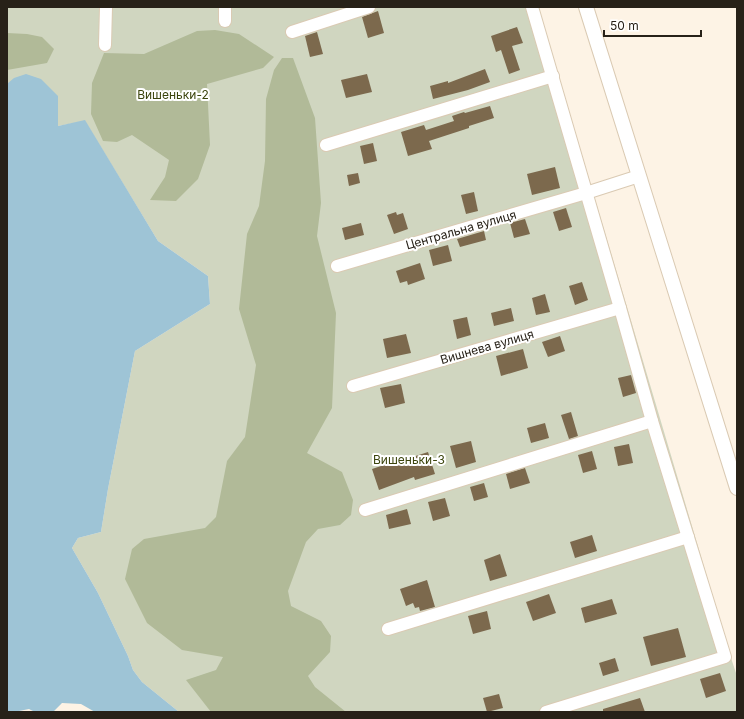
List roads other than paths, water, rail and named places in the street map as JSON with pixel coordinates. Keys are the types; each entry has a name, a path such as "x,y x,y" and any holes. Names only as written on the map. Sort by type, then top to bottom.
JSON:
{"street":[{"path":"105,45 106,7"},
{"path":"224,21 225,7"},
{"path":"292,32 345,11 369,7"},
{"path":"532,7 652,421 725,657 546,712"},
{"path":"586,7 737,488"},
{"path":"326,145 553,76"},
{"name":"Центральна вулиця","path":"337,266 639,176"},
{"name":"Вишнева вулиця","path":"353,386 620,308"},
{"path":"365,510 652,421"},
{"path":"388,629 688,537"}],"water":[{"path":"26,74 41,79 58,96 58,126 85,120 158,241 208,276 210,304 135,351 101,532 78,538 72,548 98,593 128,656 133,670 142,682 179,712 95,712 81,704 62,703 53,712 35,712 29,709 7,712 7,84 14,78"}],"park label":[{"name":"Вишеньки-2","path":"173,95"},
{"name":"Вишеньки-3","path":"409,460"}]}
